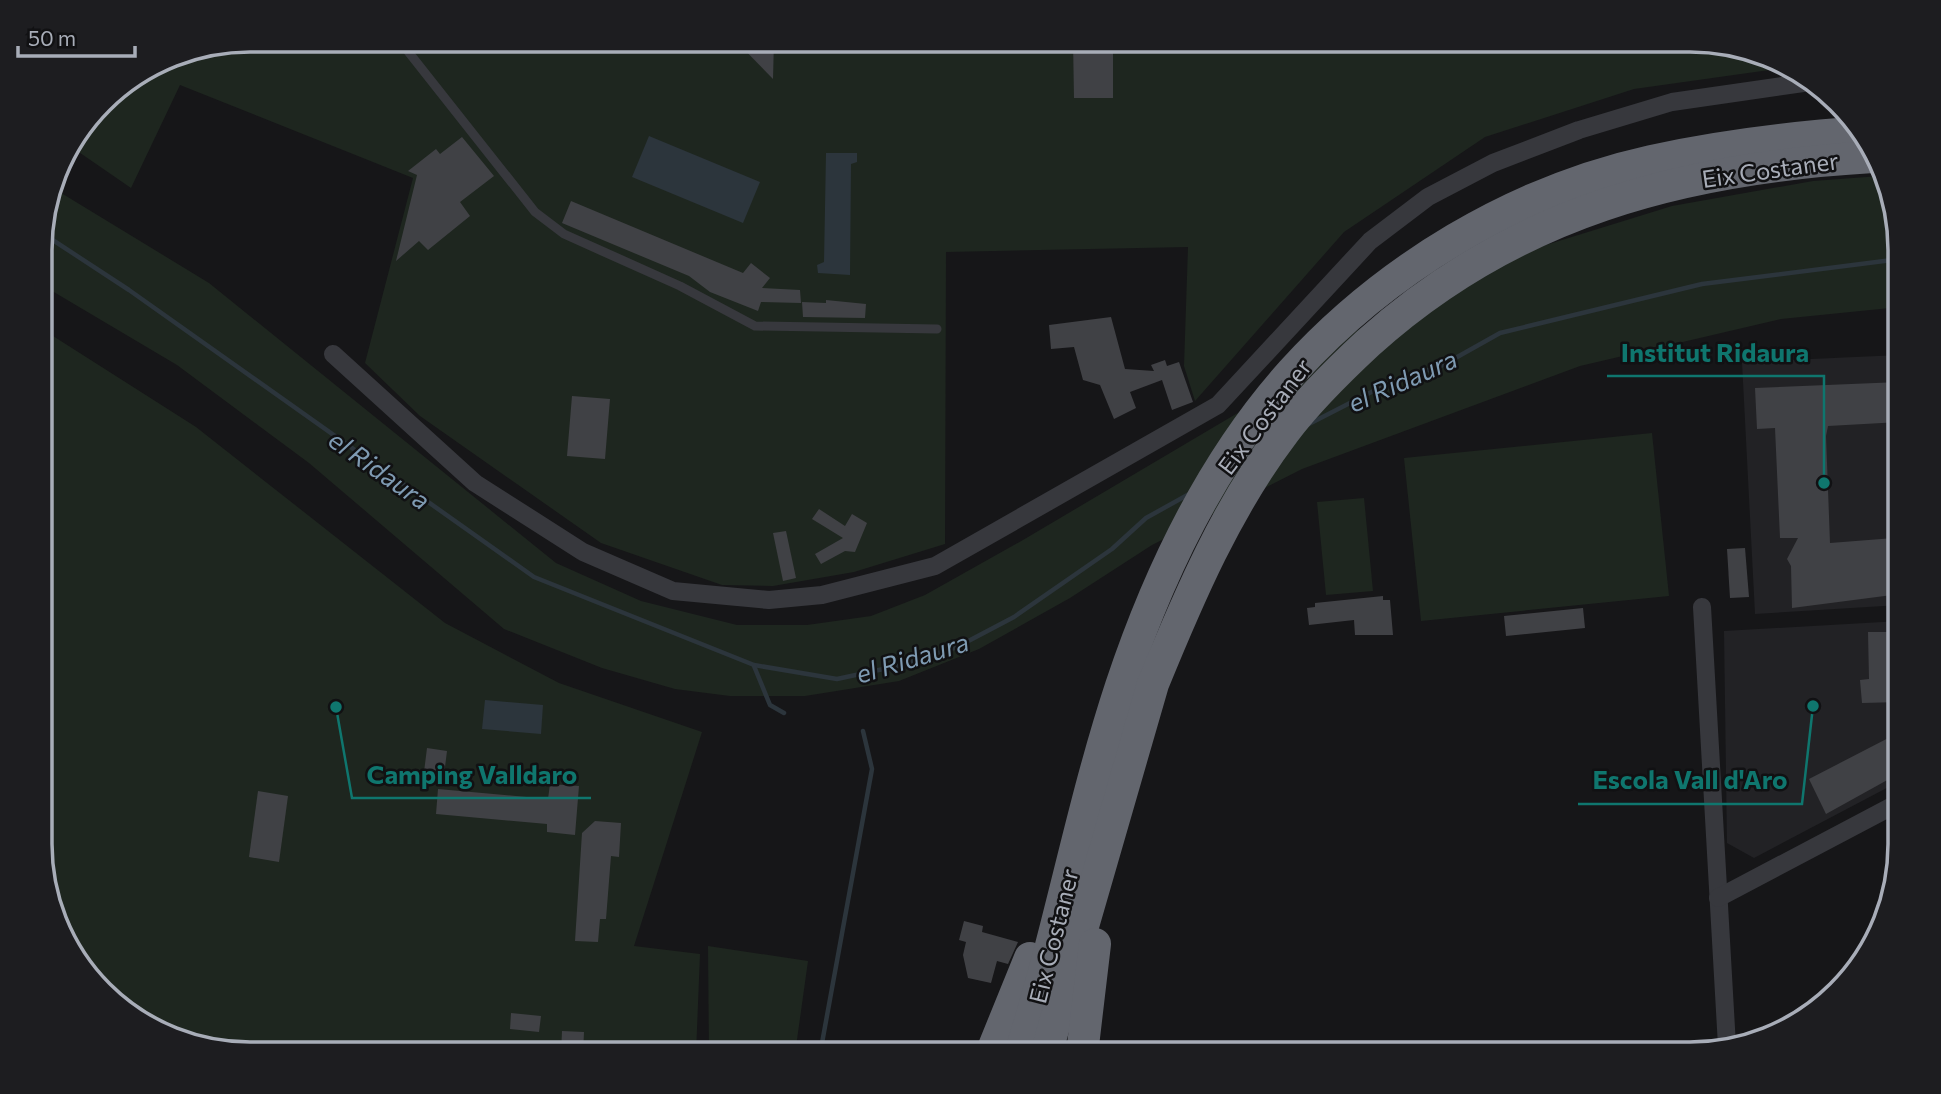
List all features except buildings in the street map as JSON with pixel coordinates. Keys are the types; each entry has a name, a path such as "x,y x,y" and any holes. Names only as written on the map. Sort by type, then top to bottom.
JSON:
{"highway":[{"name":"Eix Costaner","path":"1024,1041 1047,966 1077,840 1121,686 1181,541 1230,456 1283,384 1328,336 1385,287 1489,220 1546,195 1650,161 1804,136 1850,133"},
{"name":"Eix Costaner","path":"1050,1041 1153,684 1208,557 1258,470 1285,430 1318,391 1403,312 1503,246 1555,221 1621,197 1688,180 1760,167 1865,158"},
{"path":"996,1041 1021,982 1046,910 1077,840"},
{"path":"1083,1041 1096,933 1099,877"}],"street":[{"path":"333,354 474,483 583,552 673,591 769,600 822,595 935,566 1218,405 1370,241 1428,197 1493,163 1579,130 1672,102 1797,84"},
{"path":"1702,607 1727,1038"},
{"path":"1718,898 1888,808"}],"lane":[{"path":"409,53 535,212 564,234 681,286 755,326 937,329"}],"shaded area":[{"path":"1691,52 1742,59 1770,70 1634,89 1485,137 1344,232 1195,401 1184,366 1188,247 946,252 945,544 854,572 773,586 722,585 601,543 420,416 365,363 413,178 180,85 131,188 79,152 93,130 130,93 151,79 187,63 237,53"},
{"path":"649,136 760,182 743,223 632,177"},
{"path":"826,153 857,153 857,162 851,164 850,275 818,273 817,265 824,262"},
{"path":"1874,176 1885,212 1888,237 1888,308 1781,319 1580,366 1302,469 1152,545 1070,598 979,649 899,681 805,696 730,696 675,689 602,668 504,629 309,463 177,365 52,291 54,224 61,193 209,283 556,563 641,601 737,625 807,625 871,616 925,595 1241,411 1365,325 1533,249 1672,206 1813,181"},
{"path":"52,335 196,427 445,623 559,683 702,732 634,946 700,954 696,1042 224,1040 199,1035 151,1015 120,992 86,954 73,931 63,907 54,870"},
{"path":"1888,356 1888,606 1755,614 1742,362"},
{"path":"1652,433 1669,596 1421,621 1404,458"},
{"path":"1364,498 1373,591 1326,595 1317,502"},
{"path":"1888,622 1888,787 1754,858 1727,843 1724,631"},
{"path":"485,700 543,705 541,734 482,729"},
{"path":"708,946 808,961 797,1042 709,1042"}],"waterway":[{"name":"el Ridaura","path":"53,240 129,290 534,577 754,665 837,679 902,665 957,647 1014,617 1112,549 1146,518 1191,493"},
{"name":"el Ridaura","path":"1307,425 1387,384 1443,365 1500,333 1702,284 1888,261"},
{"path":"754,666 770,705 784,713"},
{"path":"822,1042 872,769 863,731"}],"place":[{"name":"Institut Ridaura","path":"1824,483"},
{"name":"Escola Vall d'Aro","path":"1813,706"},
{"name":"Camping Valldaro","path":"336,707"}]}
